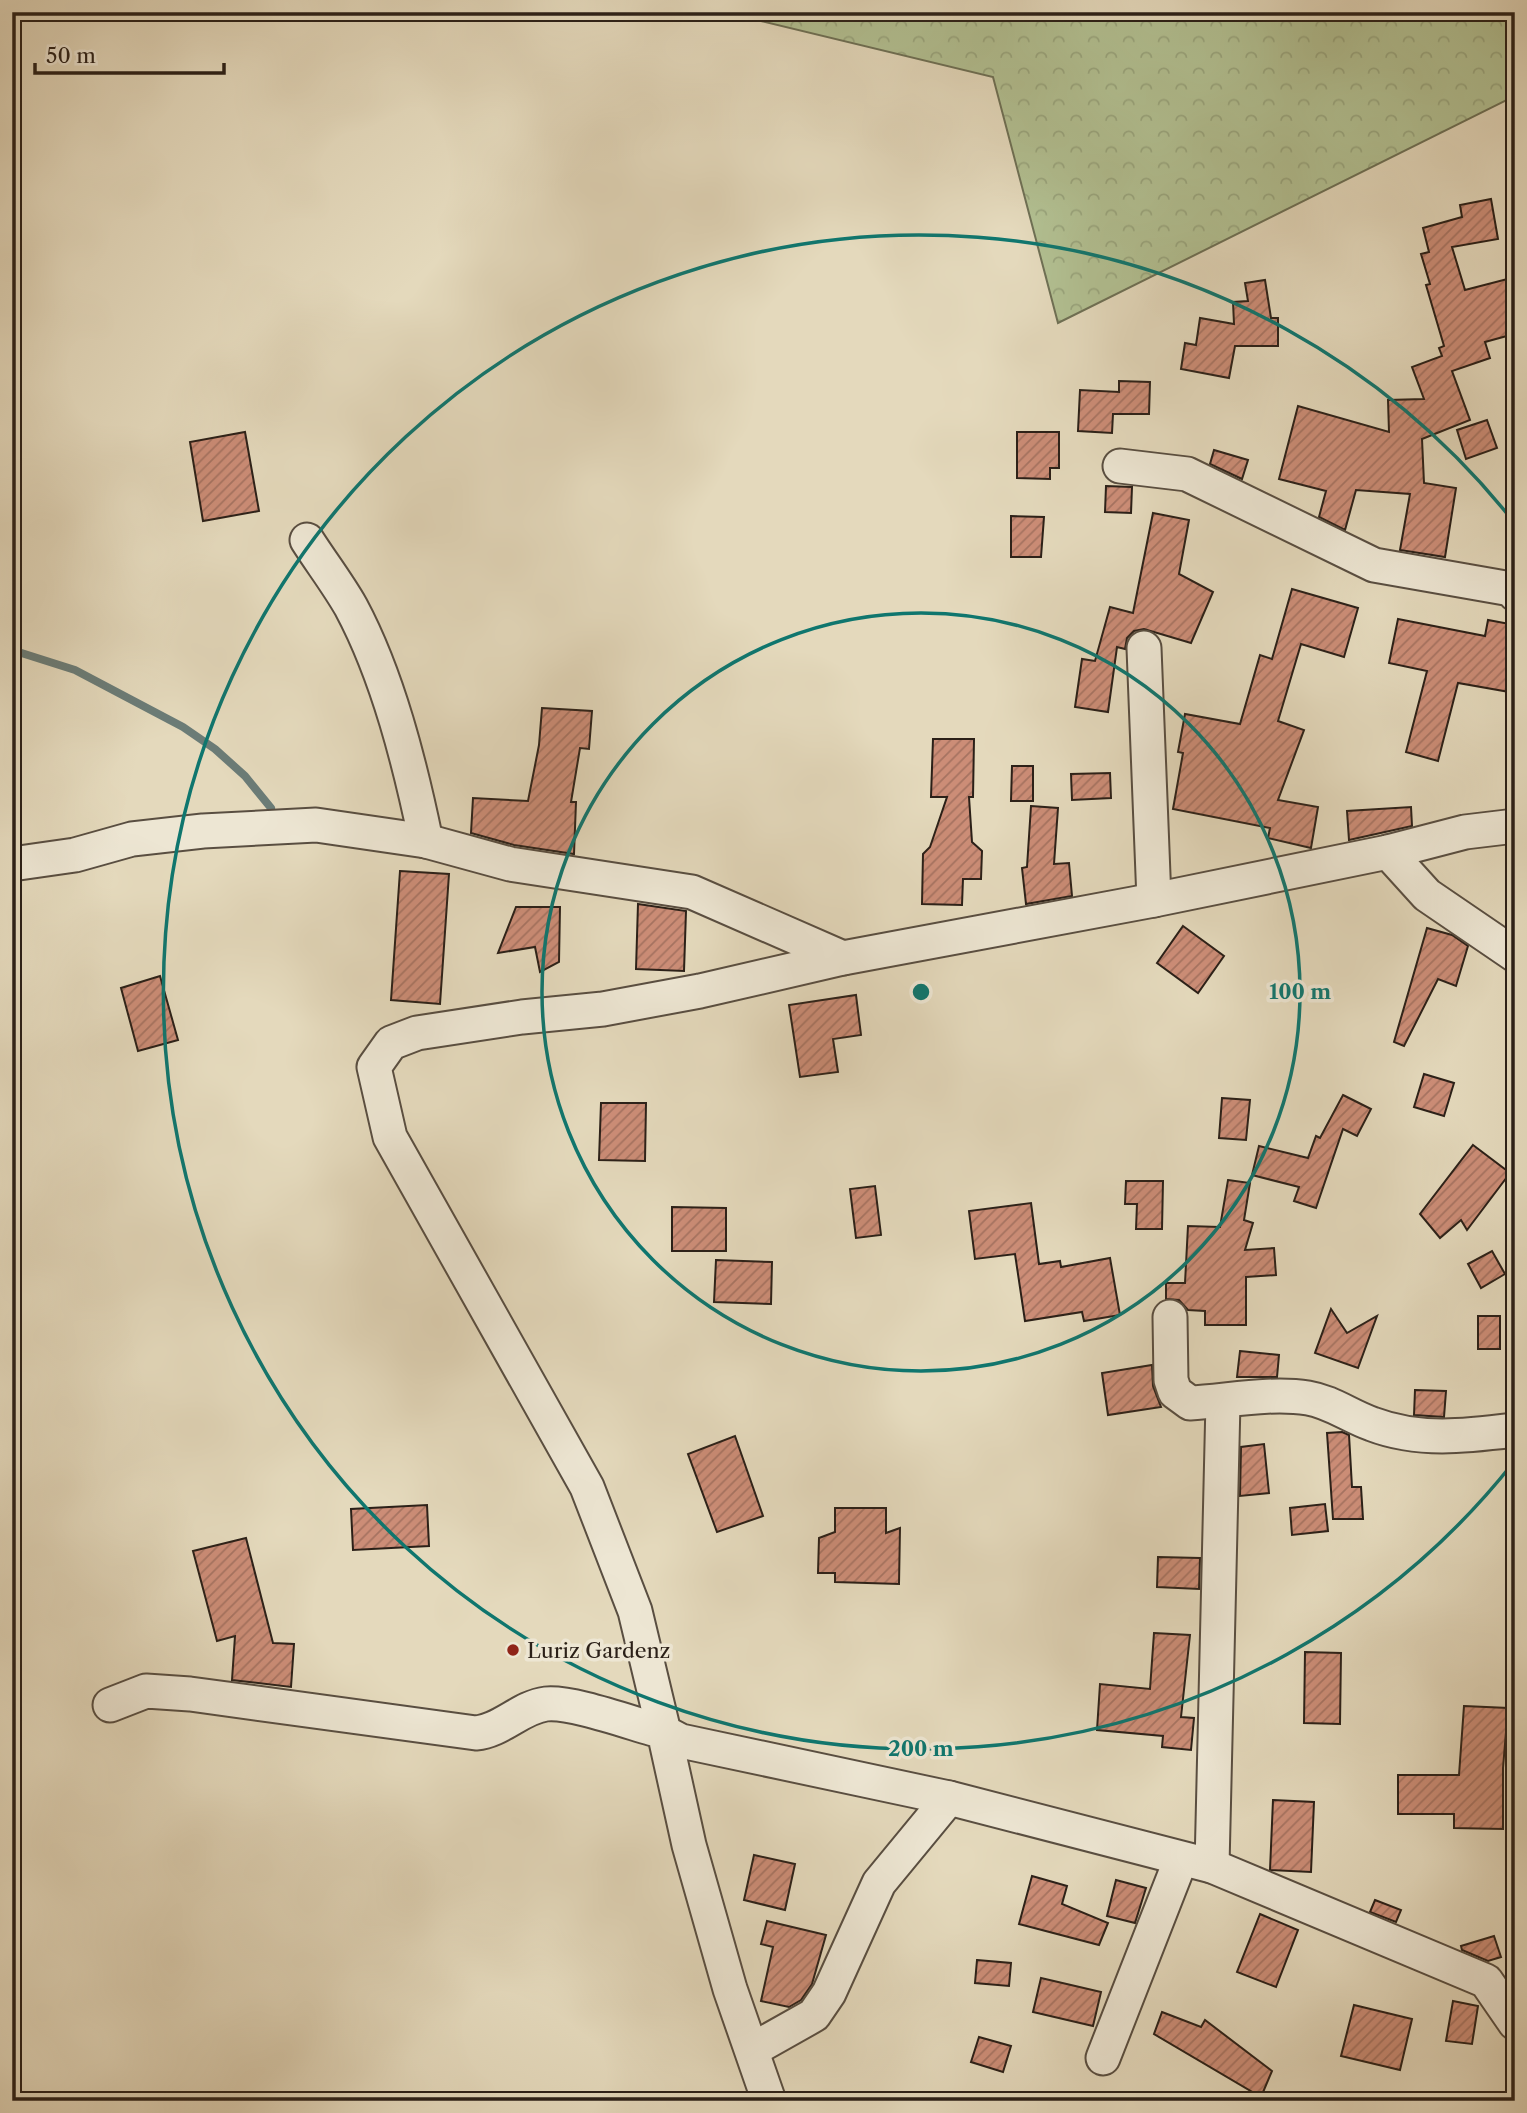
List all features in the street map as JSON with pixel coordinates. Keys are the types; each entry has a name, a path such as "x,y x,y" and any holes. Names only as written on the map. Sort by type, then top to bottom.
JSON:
{"street":[{"path":"1120,466 1187,474 1374,565 1511,589 1515,594"},
{"path":"307,540 351,606 374,658 413,780 426,841"},
{"path":"1144,648 1154,900"},
{"path":"12,864 75,855 132,839 203,831 316,825 426,841 510,864 692,892 843,958"},
{"path":"769,2101 752,2050 746,2041 689,1845 635,1611 587,1487 390,1137 374,1067 391,1043 417,1033 522,1017 603,1009 843,958 1154,900 1388,852 1465,832 1515,826"},
{"path":"1388,852 1427,895 1515,955"},
{"path":"1170,1317 1171,1380 1175,1392 1190,1403 1306,1397 1335,1405 1369,1424 1405,1435 1452,1437 1515,1430"},
{"path":"1103,2058 1197,1863 1223,1402"},
{"path":"110,1705 146,1691 190,1694 475,1733 490,1730 545,1704 563,1706 664,1732 694,1744 949,1798 1197,1863 1486,1981 1515,2022"},
{"path":"752,2050 814,2015 829,1993 879,1883 949,1798"}],"green space":[{"path":"724,12 1515,12 1515,96 1058,323 993,77"}],"building":[{"path":"1491,199 1498,239 1452,247 1465,290 1515,277 1515,307 1507,309 1514,334 1485,342 1490,358 1452,371 1470,420 1422,439 1424,483 1456,488 1445,557 1400,550 1410,494 1356,490 1345,530 1319,517 1326,491 1279,479 1298,406 1389,432 1388,400 1424,399 1412,367 1442,356 1439,348 1444,346 1426,285 1430,284 1421,254 1429,252 1423,228 1462,217 1460,205"},
{"path":"1265,280 1271,318 1278,318 1278,346 1235,346 1229,378 1181,369 1185,343 1196,345 1200,318 1234,324 1233,302 1248,301 1245,283"},
{"path":"1119,381 1150,382 1149,414 1113,414 1112,433 1078,431 1080,390 1119,392"},
{"path":"1487,420 1497,448 1466,459 1457,430"},
{"path":"245,432 259,511 203,521 190,442"},
{"path":"1017,432 1059,432 1059,468 1050,468 1050,479 1017,478"},
{"path":"1214,450 1248,460 1242,479 1210,464"},
{"path":"1106,486 1132,487 1131,513 1105,512"},
{"path":"1153,513 1189,520 1179,574 1213,592 1191,643 1144,629 1134,631 1127,638 1125,649 1117,647 1108,712 1075,707 1082,659 1095,661 1110,607 1133,613"},
{"path":"1011,516 1044,517 1041,557 1011,557"},
{"path":"1292,589 1358,608 1344,657 1301,644 1278,721 1304,730 1278,800 1318,807 1311,848 1268,838 1270,828 1173,809 1183,753 1178,752 1185,714 1240,724 1260,655 1272,659"},
{"path":"1398,619 1485,636 1488,620 1515,625 1515,693 1458,683 1438,761 1406,752 1427,671 1389,663"},
{"path":"542,708 592,711 589,749 580,748 571,802 576,802 574,854 514,845 471,833 473,798 528,801 539,745"},
{"path":"933,739 974,739 973,797 969,797 972,842 982,851 981,879 963,879 962,905 922,904 923,854 930,847 947,797 931,797"},
{"path":"1012,766 1033,766 1033,801 1011,801"},
{"path":"1110,773 1111,798 1072,800 1071,774"},
{"path":"1031,806 1058,808 1054,864 1069,863 1072,896 1026,904 1022,868 1027,867"},
{"path":"1411,807 1412,826 1349,840 1347,811"},
{"path":"400,871 449,874 440,1004 391,1000"},
{"path":"638,904 686,911 684,971 636,969"},
{"path":"516,907 560,907 559,962 540,972 535,947 498,953"},
{"path":"1183,926 1224,956 1198,993 1157,963"},
{"path":"1427,928 1452,935 1468,946 1456,986 1438,979 1404,1046 1394,1042"},
{"path":"160,976 178,1040 138,1051 121,988"},
{"path":"856,995 861,1035 833,1039 838,1072 800,1077 789,1005"},
{"path":"1424,1074 1454,1083 1444,1116 1414,1107"},
{"path":"1343,1095 1371,1109 1357,1136 1343,1129 1316,1208 1294,1201 1299,1187 1252,1175 1259,1146 1308,1158 1316,1136 1320,1138"},
{"path":"1222,1098 1250,1100 1246,1140 1219,1138"},
{"path":"601,1103 646,1103 645,1161 599,1160"},
{"path":"1473,1145 1510,1173 1467,1230 1461,1220 1440,1238 1420,1214"},
{"path":"1228,1180 1250,1183 1244,1220 1253,1223 1245,1250 1274,1248 1276,1275 1246,1277 1246,1325 1205,1325 1205,1311 1188,1310 1179,1300 1166,1299 1166,1283 1185,1283 1188,1226 1220,1227"},
{"path":"1126,1181 1163,1181 1162,1229 1136,1229 1137,1204 1125,1204"},
{"path":"875,1186 881,1235 856,1238 850,1189"},
{"path":"1031,1203 1039,1264 1060,1261 1061,1267 1110,1258 1120,1315 1084,1321 1082,1312 1025,1321 1015,1254 975,1259 969,1211"},
{"path":"672,1207 726,1208 726,1251 672,1251"},
{"path":"1492,1251 1505,1274 1481,1288 1468,1264"},
{"path":"716,1260 772,1262 771,1304 714,1302"},
{"path":"1331,1309 1347,1333 1377,1316 1358,1368 1315,1353"},
{"path":"1478,1316 1500,1316 1500,1349 1478,1349"},
{"path":"1240,1351 1279,1355 1277,1377 1237,1377"},
{"path":"1152,1365 1153,1386 1161,1407 1108,1415 1102,1373"},
{"path":"1415,1390 1446,1391 1444,1417 1414,1415"},
{"path":"1342,1432 1349,1435 1352,1487 1361,1487 1363,1519 1333,1519 1327,1433"},
{"path":"735,1436 763,1516 717,1532 688,1454"},
{"path":"1264,1444 1269,1493 1240,1496 1241,1447"},
{"path":"1325,1504 1328,1531 1292,1535 1290,1508"},
{"path":"427,1505 429,1546 353,1550 351,1509"},
{"path":"835,1508 886,1508 886,1533 900,1528 899,1584 835,1582 835,1573 818,1573 819,1538 835,1532"},
{"path":"246,1538 273,1643 294,1644 291,1687 232,1680 235,1636 217,1641 193,1551"},
{"path":"1158,1557 1200,1558 1199,1589 1157,1587"},
{"path":"1154,1633 1190,1635 1181,1717 1194,1718 1191,1750 1162,1747 1163,1736 1097,1730 1100,1684 1150,1689"},
{"path":"1305,1652 1341,1653 1340,1724 1304,1723"},
{"path":"1464,1706 1508,1708 1503,1768 1503,1829 1454,1828 1454,1814 1398,1814 1398,1775 1459,1775"},
{"path":"1273,1800 1314,1802 1311,1872 1270,1870"},
{"path":"754,1855 795,1864 785,1910 744,1900"},
{"path":"1032,1876 1067,1886 1062,1904 1108,1923 1099,1945 1019,1924"},
{"path":"1116,1880 1146,1888 1135,1923 1107,1916"},
{"path":"1375,1900 1401,1910 1396,1922 1370,1912"},
{"path":"1260,1914 1298,1930 1276,1987 1237,1972"},
{"path":"767,1921 826,1935 812,1984 801,2000 789,2007 761,2001 773,1947 761,1944"},
{"path":"1494,1936 1501,1957 1488,1961 1462,1950 1461,1946"},
{"path":"977,1960 1011,1963 1009,1986 975,1983"},
{"path":"1041,1978 1101,1992 1093,2026 1033,2012"},
{"path":"1453,2001 1478,2006 1472,2044 1446,2041"},
{"path":"1354,2005 1412,2019 1400,2070 1341,2056"},
{"path":"1162,2012 1201,2027 1205,2020 1272,2071 1261,2097 1154,2034"},
{"path":"979,2037 1011,2046 1003,2072 971,2062"}],"waterway":[{"path":"12,650 75,670 183,727 215,749 245,776 271,808"}],"place":[{"name":"Luriz Gardenz","path":"513,1650"}]}
